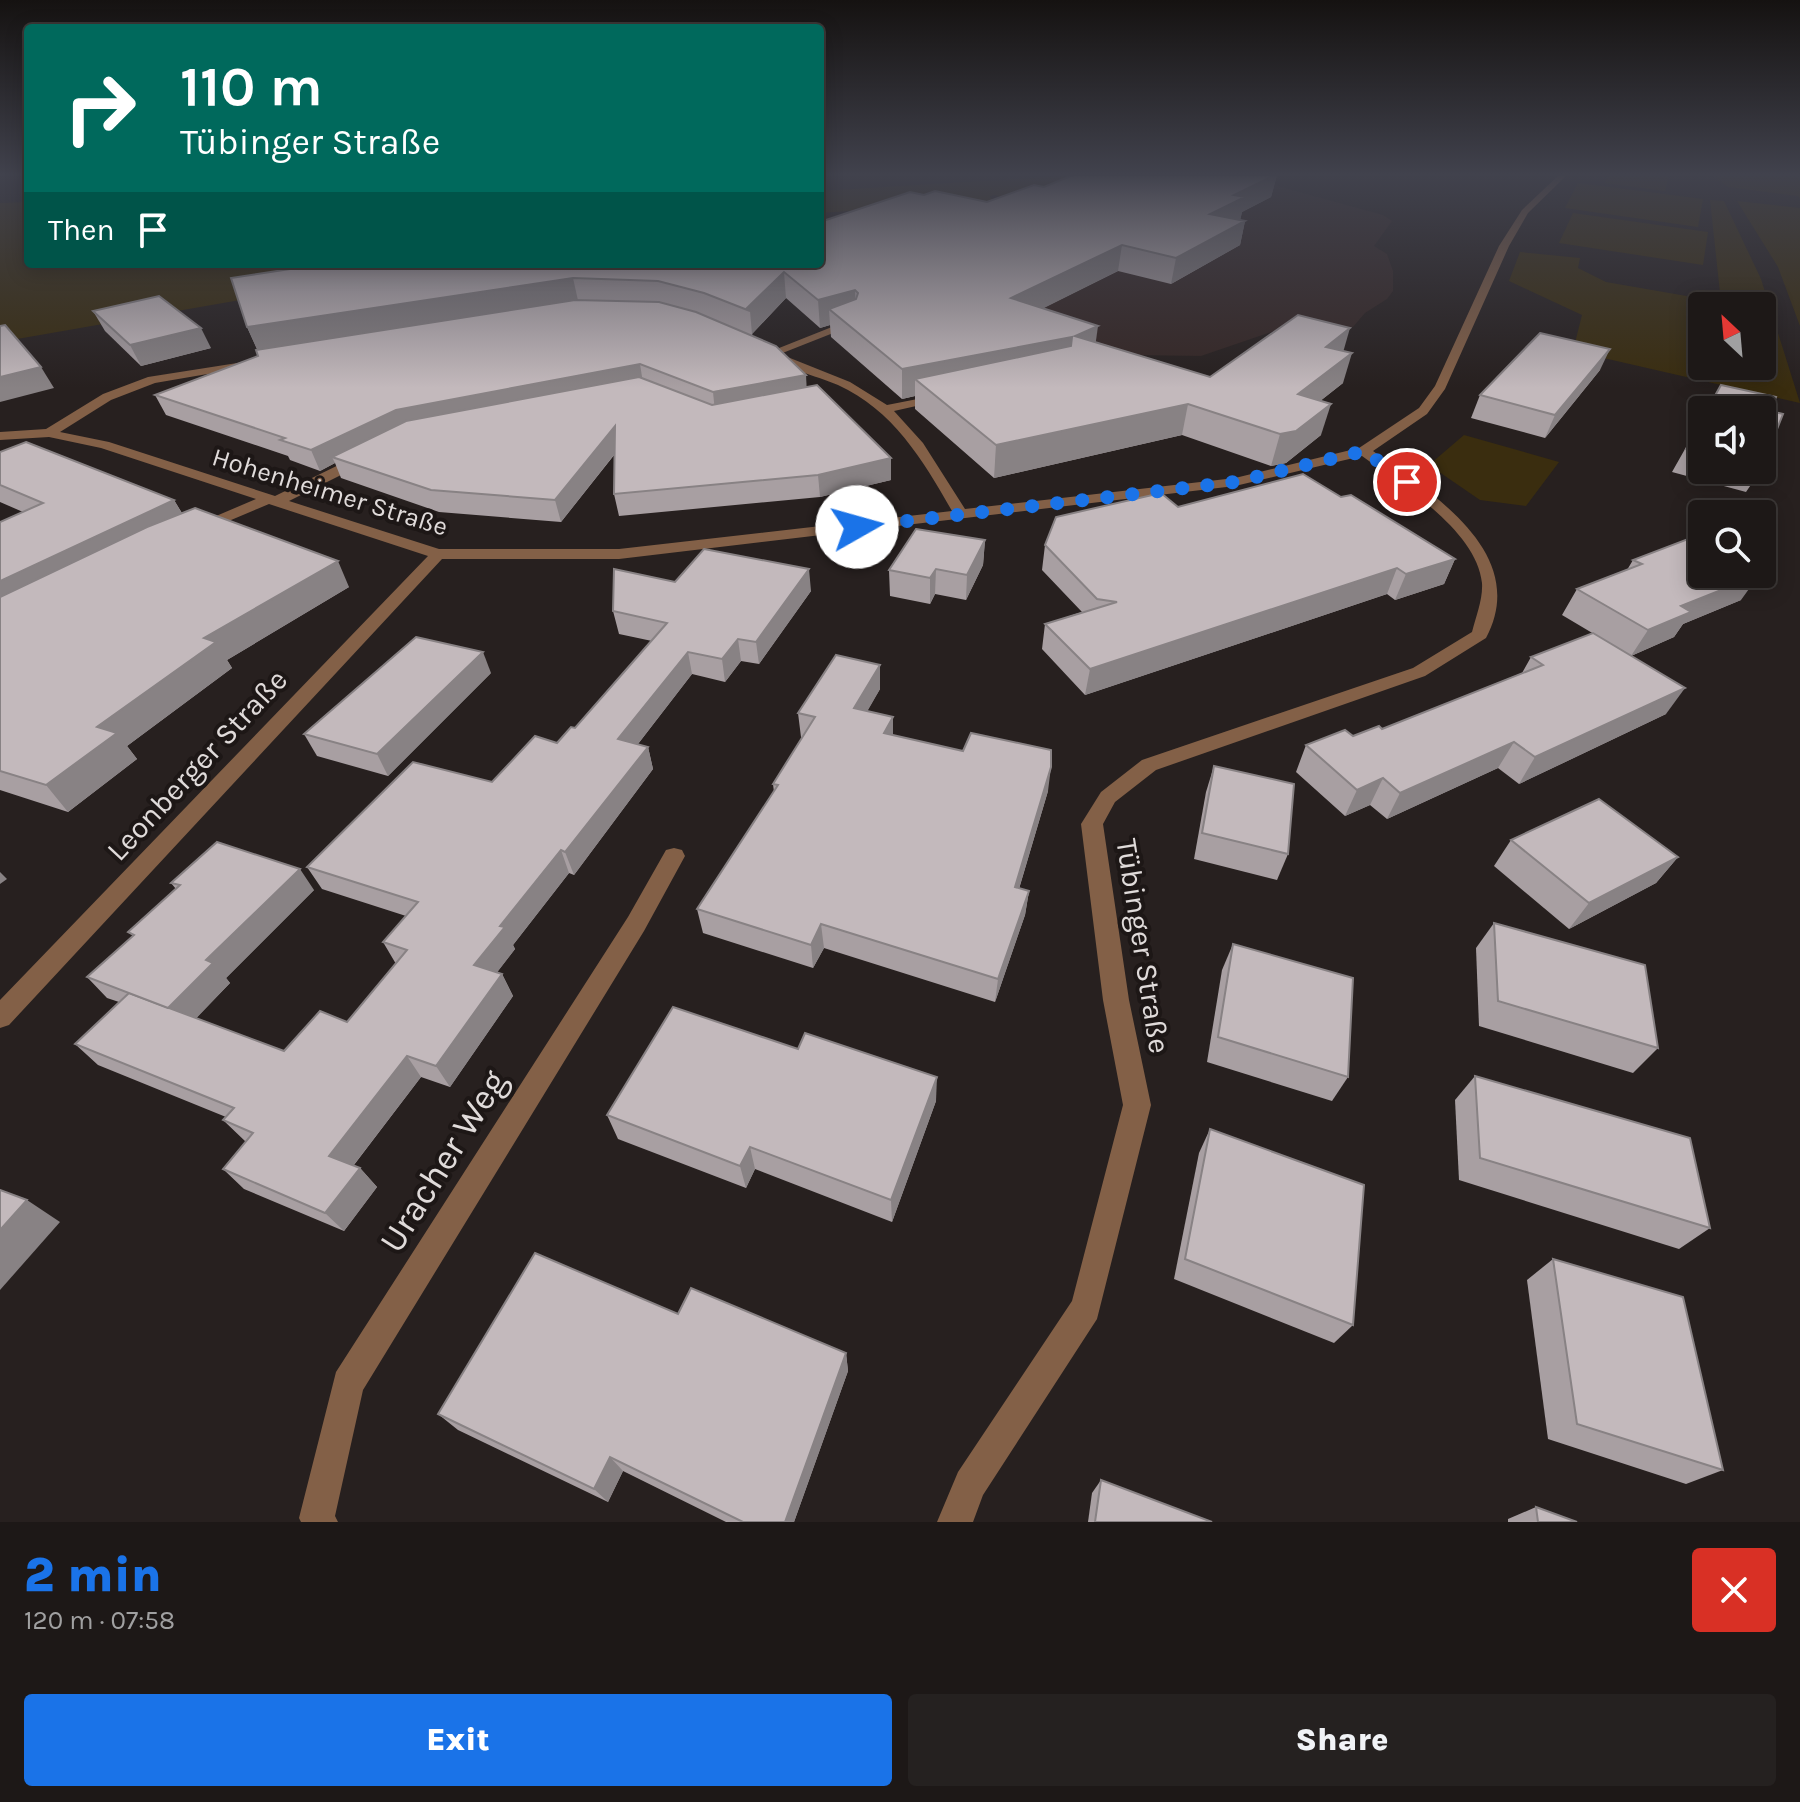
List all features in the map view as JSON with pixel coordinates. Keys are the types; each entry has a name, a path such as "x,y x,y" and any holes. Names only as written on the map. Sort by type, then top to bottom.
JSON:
{"street":[{"name":"Hohenheimer Straße","path":"0,436 49,433 104,445 438,554 619,554 1235,482 1364,451 1397,431 1430,403 1441,386 1504,246"},
{"path":"770,354 852,322"},
{"path":"757,348 857,391 885,409 912,438 961,514"},
{"path":"49,433 107,397 152,380 256,363"},
{"path":"829,397 857,391"},
{"path":"885,409 958,393"},
{"name":"Tübinger Straße","path":"955,1522 970,1484 1086,1308 1137,1105 1116,1000 1092,824 1108,797 1149,765 1419,672 1480,634 1491,582 1474,544 1428,498 1364,451"},
{"path":"182,535 271,501 369,455"},
{"name":"Leonberger Straße","path":"0,1017 438,554"},
{"name":"Uracher Weg","path":"320,1522 317,1518 348,1384 636,924 674,856"}],"shaded area":[{"path":"0,246 24,246 24,268 423,268 0,342"},
{"path":"841,246 1374,246 1387,254 1393,271 1393,291 1353,327 1280,329 1201,356 1129,355"},
{"path":"1579,246 1706,246 1703,265"},
{"path":"1715,246 1745,246 1765,292 1720,292"},
{"path":"1765,246 1800,246 1800,326 1778,267"},
{"path":"1520,252 1580,258 1578,268 1606,282 1688,296 1688,377 1573,351 1582,315 1509,281"},
{"path":"1776,327 1800,403 1700,380 1776,380"},
{"path":"1464,435 1559,462 1526,506 1480,500 1429,465"}],"building":[{"path":"824,246 1120,246 1011,298 1098,326 1075,336 1210,377 1298,315 1350,328 1326,347 1352,353 1298,394 1331,404 1296,431 1280,434 1188,404 996,445 915,379 1071,346 1072,337 902,369 829,309 856,299 858,293 855,290 818,300 784,272 747,308 750,311 704,293 658,281 573,278 247,327 231,278 297,268 824,268"},
{"path":"1126,246 1198,246 1176,258"},
{"path":"159,296 201,328 130,345 93,311"},
{"path":"575,300 659,302 696,312 776,346 806,375 713,392 640,364 396,410 311,450 280,440 285,438 155,395 258,356 256,350"},
{"path":"5,325 41,367 0,377 0,326"},
{"path":"1540,333 1610,349 1555,415 1480,395"},
{"path":"639,377 712,405 817,385 891,458 818,475 614,494 615,426 555,500 431,490 332,457 406,421"},
{"path":"1721,385 1771,396 1715,396"},
{"path":"1776,412 1783,414 1776,432"},
{"path":"26,442 174,500 0,581 0,522 43,503 0,485 0,452"},
{"path":"1303,474 1341,497 1351,495 1455,559 1406,574 1397,568 1090,669 1045,624 1117,602 1097,599 1045,545 1056,517 1161,493 1178,507"},
{"path":"195,508 338,561 204,638 216,642 97,727 117,733 46,785 0,771 0,597 147,527"},
{"path":"916,529 985,540 967,575 936,569 930,578 889,570"},
{"path":"1688,539 1688,588 1726,588 1681,606 1691,612 1648,630 1577,589 1642,564 1633,560"},
{"path":"704,549 809,569 756,642 738,639 722,659 688,652 618,739 648,747 565,852 561,850 500,926 505,927 474,965 502,974 436,1066 407,1056 329,1156 360,1168 325,1213 223,1169 253,1133 223,1120 234,1108 75,1044 129,993 284,1051 320,1011 347,1022 407,950 383,942 418,902 307,867 413,762 492,782 535,736 557,743 571,727 575,728 667,623 613,611 614,569 675,582"},
{"path":"1593,633 1685,688 1535,757 1514,742 1400,793 1383,778 1357,790 1306,745 1345,730 1353,736 1379,726 1382,729 1543,665 1531,657"},
{"path":"416,637 483,652 377,754 304,734"},
{"path":"836,655 880,665 854,708 893,717 884,733 963,751 971,733 1051,750 1051,767 1015,887 1029,891 998,979 821,924 811,945 697,909 778,785 773,784 815,717 798,713"},
{"path":"1214,766 1294,784 1288,854 1202,833"},
{"path":"1599,799 1678,857 1589,903 1511,840"},
{"path":"217,842 300,869 206,960 213,963 168,1008 87,977 134,935 128,932 180,885 171,883"},
{"path":"1494,923 1645,965 1658,1048 1498,1001"},
{"path":"1233,944 1353,978 1348,1077 1218,1037"},
{"path":"673,1007 798,1049 805,1033 937,1077 891,1200 750,1147 740,1166 607,1115"},
{"path":"1475,1076 1690,1138 1710,1228 1480,1158"},
{"path":"1210,1129 1364,1185 1353,1325 1185,1259"},
{"path":"0,1190 27,1200 0,1230"},
{"path":"535,1253 678,1314 691,1288 846,1353 785,1522 743,1522 610,1457 594,1489 438,1414"},
{"path":"1553,1259 1683,1297 1723,1470 1577,1424"},
{"path":"1101,1480 1212,1522 1095,1522"},
{"path":"1536,1507 1577,1522 1538,1522"}],"route":[{"path":"857,527 1235,482 1364,451 1407,482"}]}
